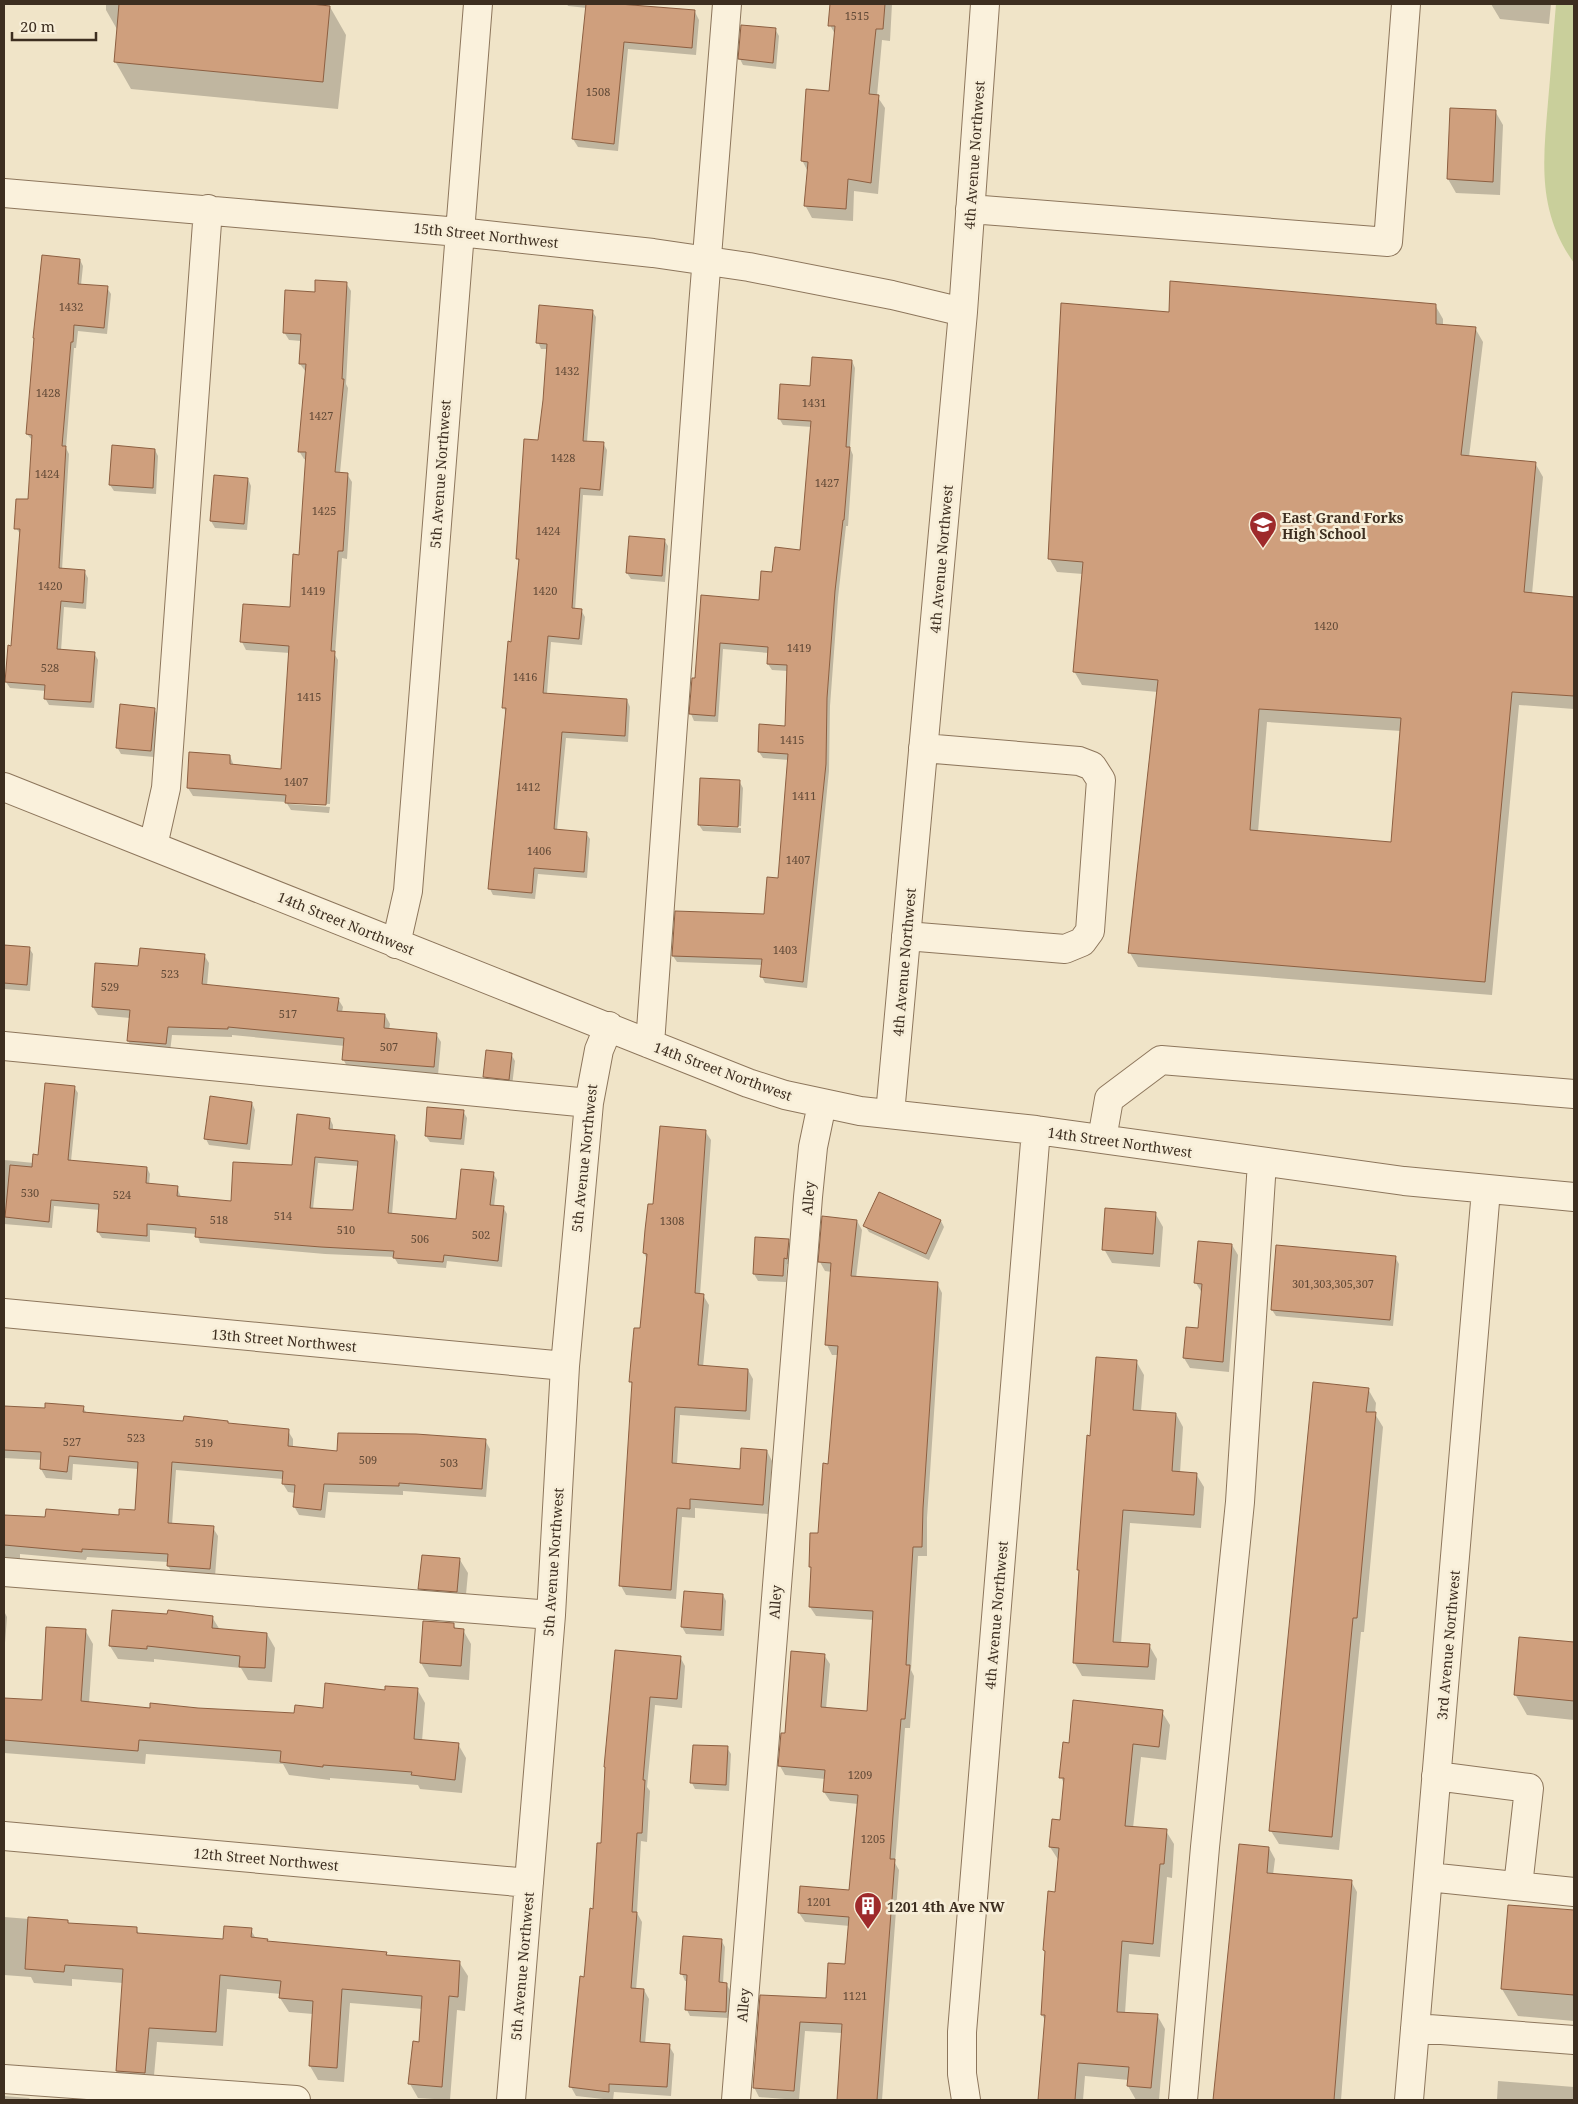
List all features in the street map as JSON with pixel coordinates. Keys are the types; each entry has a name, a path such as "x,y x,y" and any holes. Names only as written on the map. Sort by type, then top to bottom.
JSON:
{"street":[{"name":"5th Avenue Northwest","path":"396,944 408,891 478,4"},
{"path":"650,1044 706,260 727,4"},
{"name":"4th Avenue Northwest","path":"890,1114 963,312 985,4"},
{"path":"970,209 1388,242 1406,4"},
{"name":"15th Street Northwest","path":"4,193 459,232 706,260 838,284 963,312"},
{"path":"153,846 166,788 208,209"},
{"path":"906,936 1065,949 1082,942 1090,930 1101,780 1092,766 1079,761 923,748"},
{"name":"14th Street Northwest","path":"4,787 357,926 396,944 609,1026 748,1083 785,1095 822,1104 890,1114 1036,1130 1404,1181 1574,1197"},
{"name":"5th Avenue Northwest","path":"511,2100 551,1615 565,1366 588,1103 598,1050 609,1026"},
{"path":"4,1046 588,1103"},
{"path":"1102,1139 1109,1099 1161,1060 1574,1094"},
{"name":"Alley","path":"736,2100 807,1206 813,1147 822,1104"},
{"name":"4th Avenue Northwest","path":"966,2100 962,2074 962,2032 1036,1130"},
{"path":"1183,2100 1205,1847 1240,1502 1262,1162"},
{"name":"3rd Avenue Northwest","path":"1409,2100 1486,1190"},
{"name":"13th Street Northwest","path":"4,1313 565,1366"},
{"path":"4,1572 551,1615"},
{"path":"1436,1776 1529,1788 1518,1886"},
{"name":"12th Street Northwest","path":"4,1836 528,1883"},
{"path":"1428,1877 1574,1892"},
{"path":"1415,2028 1574,2040"},
{"path":"4,2079 296,2100"}],"green space":[{"path":"1556,4 1574,4 1574,263 1562,244 1554,224 1548,205 1545,185 1545,145"}],"building":[{"path":"119,4 311,4 330,6 323,82 114,62"},
{"path":"586,4 619,4 695,10 692,48 624,42 614,144 572,139"},
{"path":"830,4 885,4 883,29 876,29 869,94 879,95 871,183 848,179 846,209 804,206 808,162 801,161 806,89 829,91 835,26 828,26"},
{"path":"741,25 776,28 773,63 738,59"},
{"path":"1450,108 1496,110 1493,182 1447,179"},
{"path":"42,255 80,259 78,284 108,286 104,328 74,325 62,446 66,446 59,568 85,570 83,603 61,601 57,649 95,652 91,702 44,699 45,685 5,682 8,645 11,646 20,529 14,529 16,499 28,499 32,435 26,434 33,338"},
{"path":"315,280 347,282 342,379 344,379 335,472 348,473 343,551 338,551 331,651 335,651 326,805 285,803 286,795 187,788 189,752 230,755 230,764 281,769 289,646 240,642 243,604 290,607 293,554 299,555 306,452 298,452 306,364 299,364 301,334 283,333 285,290 315,292"},
{"path":"1170,281 1436,304 1436,324 1476,327 1461,455 1536,462 1524,592 1574,597 1574,696 1512,692 1485,982 1128,953 1158,680 1073,672 1083,562 1048,559 1061,303 1169,312","holes":["1259,709 1401,718 1391,842 1250,830"]},
{"path":"539,305 593,310 583,441 604,442 600,490 580,488 572,608 582,609 579,639 548,636 543,693 627,699 625,736 562,732 554,829 587,832 584,872 534,868 532,893 488,889 506,708 502,708 508,641 511,642 519,559 516,559 524,439 538,440 543,400 547,344 536,343"},
{"path":"812,357 852,360 846,447 850,447 844,520 835,591 827,698 826,764 803,982 760,977 762,959 672,956 675,911 764,914 767,877 778,878 788,754 758,752 759,724 785,726 787,665 767,664 768,647 720,643 715,716 689,714 692,678 695,678 701,595 759,600 761,571 772,572 775,547 800,550 811,421 778,419 780,384 810,386"},
{"path":"112,445 155,449 153,488 109,485"},
{"path":"214,475 248,478 244,524 210,521"},
{"path":"629,536 665,539 662,576 626,573"},
{"path":"120,704 155,708 151,751 116,748"},
{"path":"700,778 740,780 738,827 698,825"},
{"path":"4,945 30,947 27,985 4,983"},
{"path":"140,948 205,954 202,984 339,998 337,1011 385,1014 384,1028 437,1033 434,1067 342,1060 344,1038 228,1027 228,1029 168,1027 166,1044 127,1041 130,1010 92,1007 95,963 138,966"},
{"path":"486,1050 512,1053 509,1080 483,1077"},
{"path":"45,1083 75,1086 68,1160 147,1167 146,1183 178,1186 177,1196 231,1201 233,1162 292,1165 297,1114 330,1118 329,1129 395,1135 388,1213 456,1219 461,1169 494,1172 490,1205 504,1206 498,1261 444,1255 443,1262 393,1258 394,1251 195,1237 196,1228 147,1224 147,1236 97,1232 99,1204 51,1200 49,1222 5,1217 10,1165 32,1167 33,1154 38,1155","holes":["315,1157 358,1161 353,1210 310,1208"]},
{"path":"210,1096 252,1102 247,1144 204,1139"},
{"path":"427,1107 464,1110 461,1139 425,1136"},
{"path":"660,1126 706,1130 695,1293 704,1294 698,1365 748,1369 746,1411 675,1407 672,1463 740,1469 741,1448 767,1450 763,1505 690,1499 690,1509 677,1508 671,1590 619,1586 632,1382 629,1382 634,1328 640,1328 647,1254 643,1253 645,1230 648,1204 653,1204"},
{"path":"879,1192 941,1220 926,1254 863,1226"},
{"path":"1105,1208 1156,1212 1153,1254 1102,1250"},
{"path":"822,1216 857,1220 851,1276 938,1282 922,1547 913,1547 906,1665 910,1665 905,1719 901,1719 893,1816 890,1859 895,1859 877,2100 837,2100 842,2024 800,2022 794,2091 753,2088 760,1995 826,1998 828,1963 845,1964 849,1917 798,1913 800,1886 849,1890 858,1795 823,1792 825,1770 778,1766 781,1733 785,1733 791,1651 825,1654 821,1707 867,1711 873,1611 809,1607 810,1533 818,1533 823,1463 828,1464 838,1346 825,1345 831,1263 818,1262"},
{"path":"755,1237 789,1239 787,1259 784,1258 783,1276 753,1274"},
{"path":"1198,1241 1232,1244 1223,1362 1183,1358 1186,1327 1198,1328 1202,1284 1194,1283"},
{"path":"1276,1245 1396,1256 1390,1320 1271,1310"},
{"path":"1096,1357 1137,1360 1133,1410 1176,1413 1172,1471 1197,1473 1194,1515 1123,1510 1113,1642 1150,1644 1148,1667 1073,1663 1079,1570 1077,1570 1087,1435 1090,1436"},
{"path":"1313,1382 1369,1388 1366,1412 1376,1412 1357,1618 1353,1618 1332,1837 1269,1831"},
{"path":"45,1403 84,1406 83,1412 183,1421 184,1416 228,1421 228,1423 289,1429 288,1446 337,1451 338,1433 416,1434 486,1439 482,1489 399,1483 399,1486 324,1484 321,1510 293,1507 295,1485 282,1484 283,1471 172,1462 168,1523 214,1526 210,1569 167,1566 168,1554 82,1549 82,1552 4,1545 4,1515 45,1517 46,1509 119,1515 119,1509 135,1510 138,1462 69,1456 67,1472 40,1469 41,1452 4,1450 4,1406 45,1408"},
{"path":"422,1555 460,1558 457,1592 418,1589"},
{"path":"684,1591 723,1594 721,1630 681,1627"},
{"path":"112,1610 167,1614 168,1610 213,1616 212,1628 267,1633 265,1668 239,1667 240,1656 147,1646 147,1649 109,1646"},
{"path":"423,1621 454,1623 454,1628 464,1629 461,1666 420,1663"},
{"path":"46,1627 86,1629 81,1701 150,1708 150,1703 198,1708 294,1713 295,1705 323,1708 325,1683 385,1690 385,1686 418,1688 414,1739 459,1743 455,1780 411,1775 412,1772 323,1765 323,1767 280,1762 281,1751 139,1740 138,1751 4,1740 4,1698 42,1700"},
{"path":"1519,1637 1574,1642 1574,1701 1514,1695"},
{"path":"615,1650 681,1656 677,1699 650,1697 643,1780 645,1780 642,1833 637,1833 632,1912 637,1912 631,1988 644,1989 640,2042 670,2044 667,2087 609,2084 609,2092 569,2087 580,1976 584,1977 590,1908 593,1909 597,1843 601,1843 604,1767"},
{"path":"1073,1700 1163,1710 1159,1747 1133,1744 1125,1826 1167,1829 1164,1864 1160,1864 1153,1944 1122,1941 1117,2012 1158,2014 1151,2088 1127,2086 1129,2067 1078,2063 1075,2100 1038,2100 1045,2015 1041,2015 1045,1951 1043,1950 1048,1891 1055,1892 1059,1848 1049,1847 1052,1819 1060,1820 1064,1778 1059,1778 1063,1742 1069,1743"},
{"path":"693,1745 728,1746 726,1785 690,1783"},
{"path":"1239,1844 1269,1847 1267,1873 1352,1880 1334,2100 1213,2100"},
{"path":"1508,1905 1574,1910 1574,1995 1501,1989"},
{"path":"28,1917 68,1920 68,1923 137,1927 137,1933 223,1939 224,1926 252,1928 251,1937 268,1939 267,1941 387,1952 386,1955 460,1961 458,1997 449,1996 442,2087 408,2084 413,2041 419,2042 422,1996 342,1989 337,2068 309,2066 313,2001 279,1998 281,1981 220,1975 216,2032 149,2028 145,2073 116,2071 123,1969 65,1965 64,1972 25,1969"},
{"path":"683,1936 722,1939 719,1982 727,1983 726,2012 685,2010 687,1975 680,1974"}],"place":[{"name":"East Grand Forks High School","path":"1263,549"},
{"name":"1201 4th Ave NW","path":"868,1930"}]}
